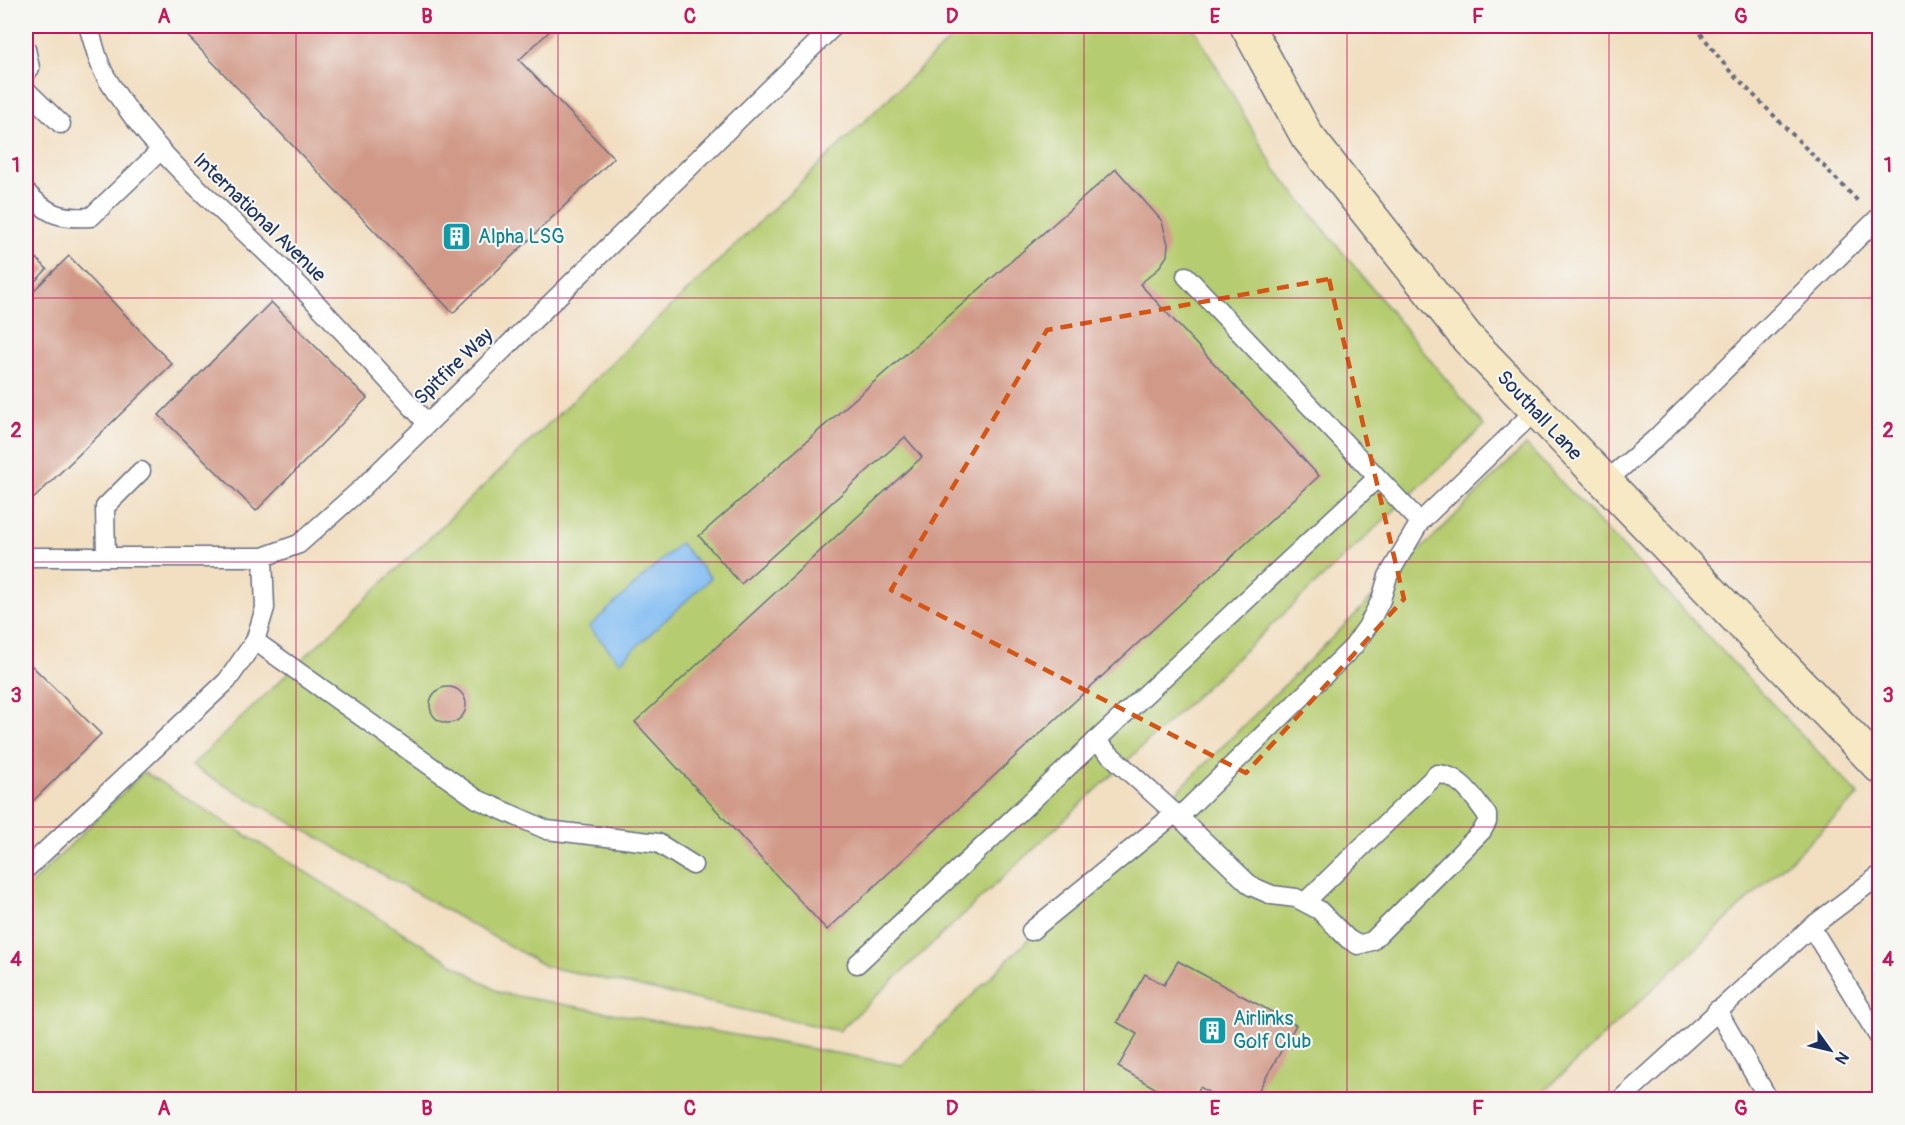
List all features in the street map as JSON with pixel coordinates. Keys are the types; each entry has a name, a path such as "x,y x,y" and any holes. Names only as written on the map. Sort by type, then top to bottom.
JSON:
{"street":[{"name":"Southall Lane","path":"1247,26 1307,136 1468,339 1604,483 1880,767"}],"lane":[{"name":"International Avenue","path":"88,26 105,76 160,151 198,191 246,232 302,288 427,423"},
{"name":"Spitfire Way","path":"26,557 263,557 299,544 362,488 834,26"},
{"path":"26,49 30,68 26,73"},
{"path":"26,90 61,124"},
{"path":"26,192 42,208 63,219 91,217 160,151"},
{"path":"1604,483 1655,439 1876,225"},
{"path":"1186,276 1420,522"},
{"path":"1031,931 1172,816 1179,816 1353,647 1368,627 1381,600 1388,576 1420,522 1535,411"},
{"path":"105,557 105,507 141,471"},
{"path":"857,964 1377,478"},
{"path":"26,868 226,681 255,641 265,608 263,557"},
{"path":"255,641 477,799 547,830 658,843 693,865"},
{"path":"1095,741 1179,816 1251,886 1272,895 1296,898 1305,902 1319,910 1348,939 1358,945 1372,941 1482,831 1487,822 1487,815 1458,781 1448,774 1437,774 1305,902"},
{"path":"1620,1100 1811,927 1880,875"},
{"path":"1811,927 1880,1039"},
{"path":"1717,1010 1769,1100"}],"path":[{"path":"1695,26 1727,68 1876,225"}],"highlighted area":[{"path":"1329,279 1404,599 1246,773 891,590 1047,330"}],"green space":[{"path":"964,26 1193,26 1275,169 1484,426 839,1031 545,966 191,766"},
{"path":"1526,445 1859,795 1536,1099 26,1100 26,889 144,772 500,993 902,1065"}],"water":[{"path":"680,543 711,578 620,662 589,627"}],"building":[{"name":"Alpha LSG","path":"178,26 555,26 519,60 614,158 453,313"},
{"path":"1116,169 1162,221 1168,244 1167,256 1158,269 1140,284 1319,476 827,930 635,722 922,457 905,437 741,584 699,536"},
{"path":"26,248 47,269 26,291"},
{"path":"69,256 172,364 26,506 26,298"},
{"path":"271,302 367,398 256,511 159,415"},
{"path":"26,660 101,734 26,808"},
{"path":"448,687 460,693 466,705 460,717 448,723 436,717 430,705 436,693"},
{"name":"Airlinks Golf Club","path":"1178,961 1296,1025 1253,1100 1221,1100 1200,1087 1193,1100 1176,1100 1118,1067 1137,1034 1117,1022 1145,974 1164,985"}],"place":[{"name":"Alpha LSG","path":"457,236"},
{"name":"Airlinks Golf Club","path":"1212,1030"}]}
